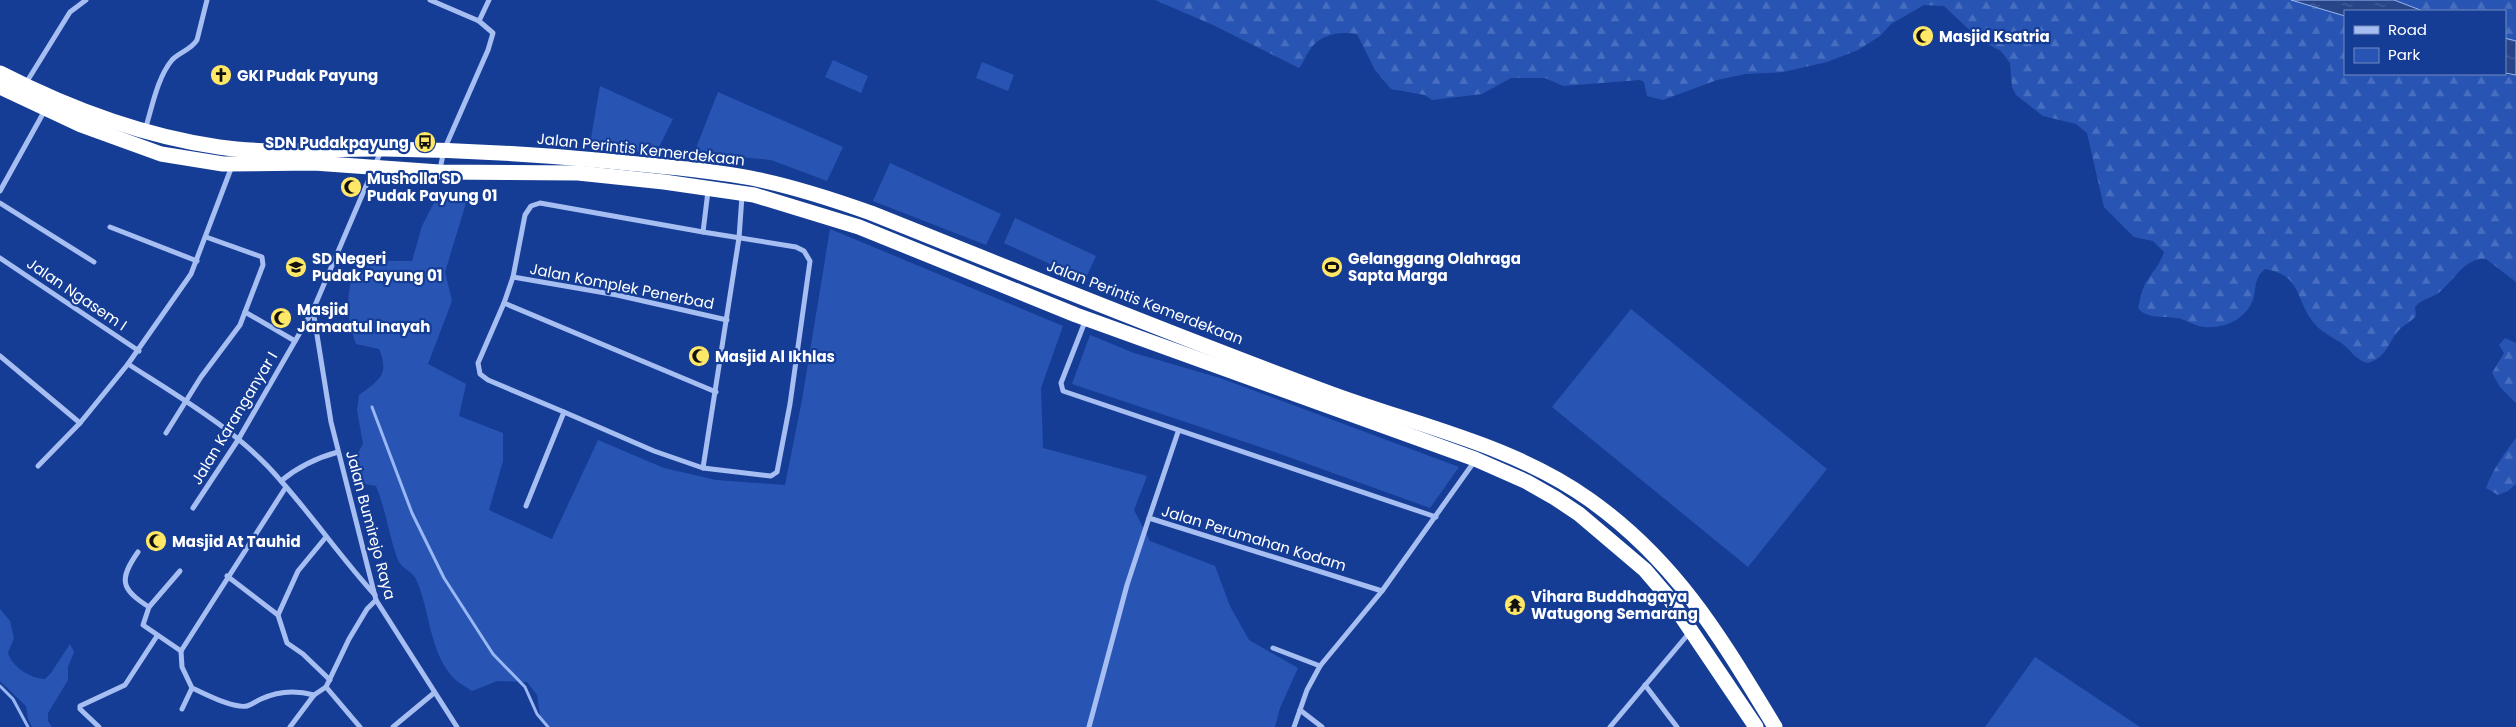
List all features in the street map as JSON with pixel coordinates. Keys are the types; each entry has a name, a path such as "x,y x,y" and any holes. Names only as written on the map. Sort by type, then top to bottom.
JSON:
{"highway":[{"name":"Jalan Perintis Kemerdekaan","path":"0,73 24,85 81,125 161,154 233,164 314,163 439,172 578,174 743,193 829,216 859,227 1086,319 1506,454 1534,467 1590,500 1648,549 1683,585 1706,616 1775,727"},
{"name":"Jalan Perintis Kemerdekaan","path":"0,87 144,131 220,147 268,151 444,150 579,158 710,172 752,179 836,200 1312,393 1361,420 1476,459 1527,482 1579,514 1645,570 1669,598 1756,727"},
{"path":"708,188 710,172"}],"street":[{"path":"24,85 70,12 86,0"},
{"path":"144,131 165,70 178,54 194,45 197,40 207,0"},
{"path":"430,0 445,3 479,21 493,33 444,150 439,172"},
{"path":"479,21 489,0"},
{"path":"0,190 2,181 48,103"},
{"path":"374,166 382,149"},
{"path":"38,466 80,422 139,351 186,282 197,261 233,164"},
{"name":"Jalan Karanganyar I","path":"193,508 238,440 313,310 361,202 374,166"},
{"path":"703,232 708,188"},
{"name":"Jalan Komplek Penerbad","path":"703,468 739,238 743,193"},
{"path":"0,203 94,262"},
{"name":"Jalan Komplek Penerbad","path":"540,204 703,232 796,247 804,251 810,261 790,404 780,465 777,472 770,476 703,468 654,451 488,380 480,374 478,363 513,277 525,215 531,206 540,204"},
{"path":"110,227 197,261"},
{"path":"166,433 185,401 240,324 263,265 262,257 206,237"},
{"name":"Jalan Ngasem I","path":"0,258 139,351"},
{"name":"Jalan Komplek Penerbad","path":"513,277 617,295 727,320"},
{"path":"504,303 716,392"},
{"name":"Jalan Bumirejo Raya","path":"313,310 331,422 376,598 456,727"},
{"name":"Jalan Karanganyar I","path":"245,312 295,341"},
{"path":"1086,319 1060,383 1063,391 1178,432 1436,517"},
{"path":"0,356 80,422"},
{"path":"128,364 185,401 238,440 281,480 345,562 376,598 349,639 326,687 314,695 290,727"},
{"path":"526,506 564,412"},
{"name":"Jalan Perumahan Kodam","path":"1178,432 1149,518 1382,591"},
{"path":"281,480 303,465 320,457 338,452"},
{"path":"1294,727 1307,690 1320,666 1382,591 1476,459"},
{"path":"286,488 258,534 227,576 181,651 182,667 192,688 235,705 246,706 263,698 284,693 302,692 314,695"},
{"path":"1089,727 1125,593 1149,518"},
{"path":"278,615 298,571 326,537"},
{"path":"138,552 126,568 125,582 130,594 149,607"},
{"path":"180,571 149,607 143,625 181,651"},
{"path":"227,576 278,615 287,643 303,654 330,680"},
{"path":"1610,727 1691,630"},
{"path":"99,727 80,709 80,706 125,685 157,636"},
{"path":"1273,648 1320,666"},
{"path":"1645,685 1677,727"},
{"path":"326,687 360,727"},
{"path":"182,708 192,688"},
{"path":"394,727 434,693"},
{"path":"1300,710 1322,727"}],"green space":[{"path":"1155,0 2291,0 2344,16 2344,75 2516,75 2516,282 2486,259 2473,261 2461,270 2439,293 2418,304 2415,307 2416,316 2400,329 2380,357 2368,363 2357,358 2344,345 2314,323 2291,281 2277,272 2265,269 2258,278 2254,296 2246,312 2224,325 2216,327 2199,326 2172,317 2156,316 2141,312 2138,308 2145,284 2164,252 2153,241 2134,237 2104,207 2087,133 2076,124 2043,116 2016,95 2012,87 2010,63 2001,51 1980,40 1944,6 1924,5 1891,24 1880,36 1858,50 1827,62 1783,72 1745,74 1717,80 1663,100 1647,96 1644,82 1640,80 1563,86 1545,78 1511,78 1482,94 1432,100 1425,95 1391,89 1375,70 1357,34 1344,33 1324,37 1313,45 1299,68 1213,25"},
{"path":"2394,0 2516,0 2516,41 2506,38 2506,10 2420,10"},
{"path":"833,60 868,76 861,93 825,77"},
{"path":"982,62 1014,75 1008,91 976,78"},
{"path":"600,86 673,119 655,155 590,144"},
{"path":"718,92 843,147 827,181 771,160 694,153"},
{"path":"890,163 1001,214 986,245 873,201"},
{"path":"440,191 469,193 445,272 452,301 428,364 466,384 459,416 503,433 503,461 489,510 552,539 598,440 664,468 716,480 785,485 802,400 830,229 1063,326 1041,388 1043,448 1147,476 1134,510 1150,541 1215,566 1230,606 1249,640 1298,668 1280,708 1275,727 549,727 540,715 537,695 527,682 497,681 472,691 455,680 444,665 434,641 416,579 398,560 376,486 355,482 353,462 363,444 357,410 359,395 377,381 383,371 379,349 356,344 352,333 348,306 354,267 389,261 412,261 422,226"},
{"path":"1015,218 1096,256 1085,280 1004,243"},
{"path":"1631,309 1827,469 1748,567 1552,407"},
{"path":"1090,335 1134,353 1220,378 1459,467 1430,508 1272,451 1072,384"},
{"path":"2505,338 2516,343 2516,403 2500,387 2492,373 2504,353 2499,345"},
{"path":"2516,438 2516,484 2508,491 2498,495 2486,488 2495,468"},
{"path":"0,609 10,621 14,638 8,653 10,658 18,668 28,674 45,679 70,644 74,652 68,667 68,680 48,713 48,721 52,727 32,727 28,719 26,706 0,681"},
{"path":"2035,657 2140,727 1985,727"}],"water":[{"path":"2291,0 2394,0 2420,10 2344,10 2344,16"},
{"path":"2506,38 2516,41 2516,75 2506,73"}],"waterway":[{"path":"372,407 412,513 444,578 493,654 525,687 537,714 548,727"},
{"path":"0,686 13,699 28,727"}],"place":[{"name":"Masjid Ksatria","path":"1923,36"},
{"name":"GKI Pudak Payung","path":"221,75"},
{"name":"SDN Pudakpayung","path":"425,142"},
{"name":"Musholla SD Pudak Payung 01","path":"351,187"},
{"name":"SD Negeri Pudak Payung 01","path":"296,267"},
{"name":"Gelanggang Olahraga Sapta Marga","path":"1332,267"},
{"name":"Masjid Jamaatul Inayah","path":"281,318"},
{"name":"Masjid Al Ikhlas","path":"699,356"},
{"name":"Masjid At Tauhid","path":"156,541"},
{"name":"Vihara Buddhagaya Watugong Semarang","path":"1515,605"}]}
